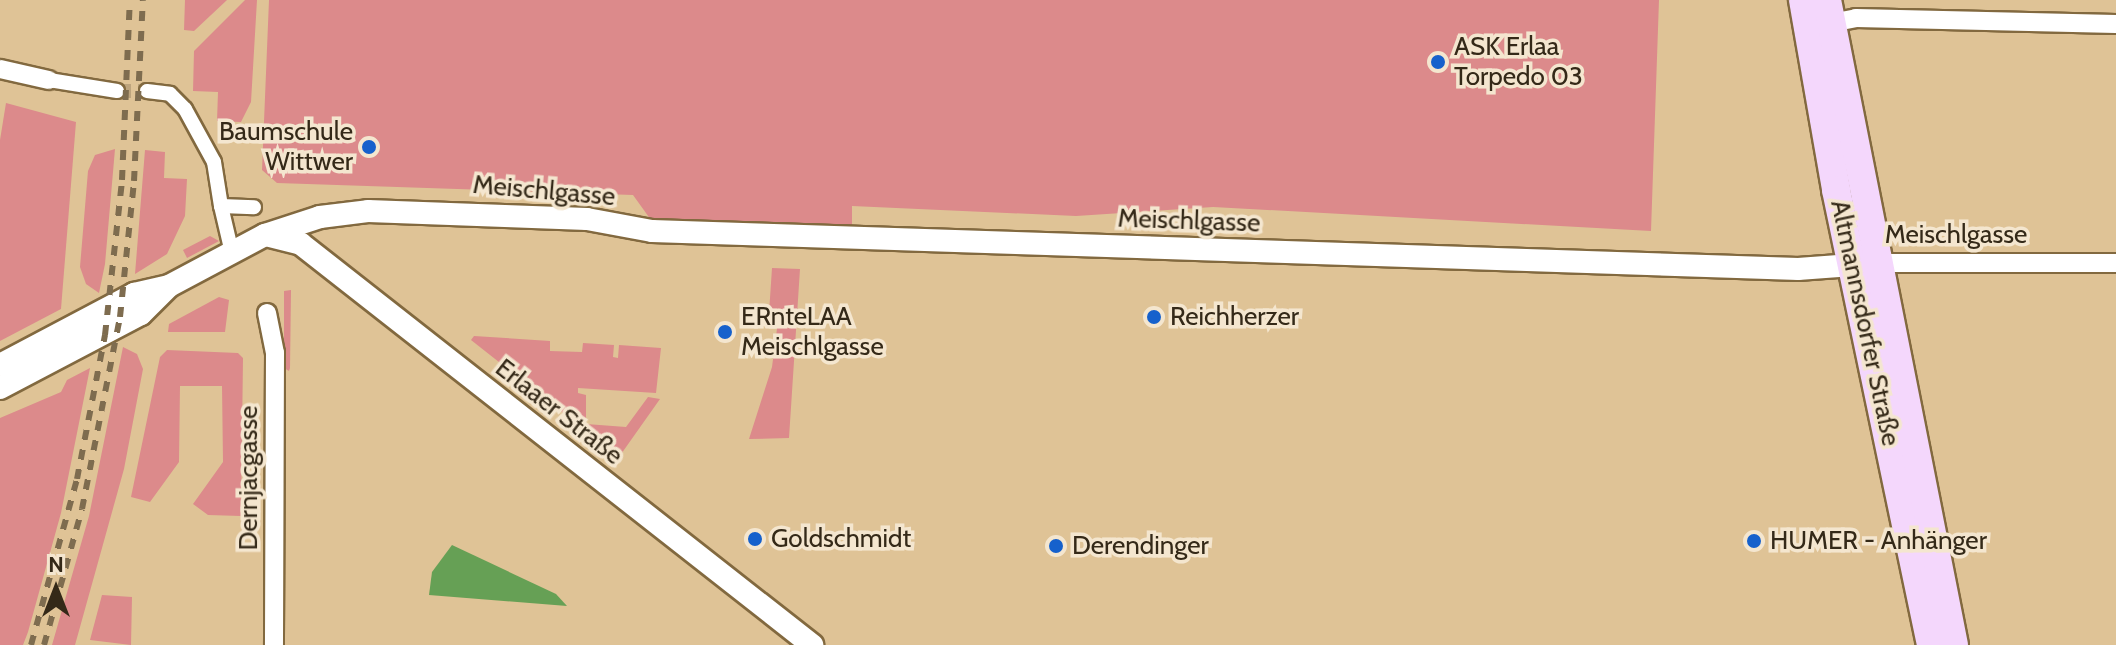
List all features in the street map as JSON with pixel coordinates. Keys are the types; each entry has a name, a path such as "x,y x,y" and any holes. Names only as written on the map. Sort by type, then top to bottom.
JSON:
{"main road":[{"name":"Altmannsdorfer Straße","path":"1803,0 1954,645"},
{"name":"Altmannsdorfer Straße","path":"1829,11 1866,264 1931,645"}],"street":[{"path":"1829,11 1856,18 2116,24"},
{"path":"0,69 117,91"},
{"path":"147,91 170,94 185,109 214,162 232,253"},
{"path":"221,206 254,207"},
{"name":"Meischlgasse","path":"169,286 265,235 338,213 397,211 587,219 652,231 1798,269 1866,264 2116,263"},
{"name":"Erlaaer Straße","path":"265,235 301,244 812,645"},
{"path":"0,365 134,294 169,286"},
{"path":"0,388 141,314 169,286"},
{"name":"Dernjacgasse","path":"267,313 275,353 274,645"}],"shaded area":[{"path":"185,0 227,0 194,31 184,30"},
{"path":"245,0 257,0 251,102 241,122 217,121 218,92 193,91 194,51"},
{"path":"269,0 1659,0 1651,231 1213,207 1076,216 852,206 852,228 651,220 633,195 277,183 262,170"},
{"path":"6,103 76,122 61,309 0,341 0,140"},
{"path":"115,149 105,264 99,293 86,284 80,267 88,171 95,155"},
{"path":"145,150 165,152 164,178 187,179 185,216 167,254 135,274"},
{"path":"210,236 219,241 187,258 183,250"},
{"path":"772,268 800,269 789,438 749,439 772,367 778,321 769,313"},
{"path":"291,290 289,371 284,368 284,291"},
{"path":"219,297 229,300 225,332 168,332 169,324"},
{"path":"474,336 550,341 550,351 582,352 583,343 614,345 613,357 618,358 619,345 661,348 656,393 578,388 578,393 586,395 586,424 626,427 648,397 660,399 619,457 471,340"},
{"path":"123,347 137,354 143,369 124,469 75,645 52,645 89,516"},
{"path":"167,350 238,353 243,358 241,516 208,515 193,504 223,462 222,386 180,386 179,462 150,502 131,497 160,357"},
{"path":"90,368 61,513 28,632 23,645 0,645 0,418 61,392 67,380"},
{"path":"452,545 556,594 567,606 429,595 432,572"},
{"path":"102,595 132,597 131,645 90,640"}],"tunnel":[{"path":"117,91 147,91"}],"railway":[{"path":"31,645 77,479 105,335 122,180 130,0"},
{"path":"44,645 82,509 120,317 134,181 143,0"}],"place":[{"name":"ASK Erlaa Torpedo 03","path":"1438,62"},
{"name":"Baumschule Wittwer","path":"369,147"},
{"name":"Reichherzer","path":"1154,317"},
{"name":"ERnteLAA Meischlgasse","path":"725,332"},
{"name":"Goldschmidt","path":"755,539"},
{"name":"HUMER - Anhänger","path":"1754,541"},
{"name":"Derendinger","path":"1056,546"}]}
